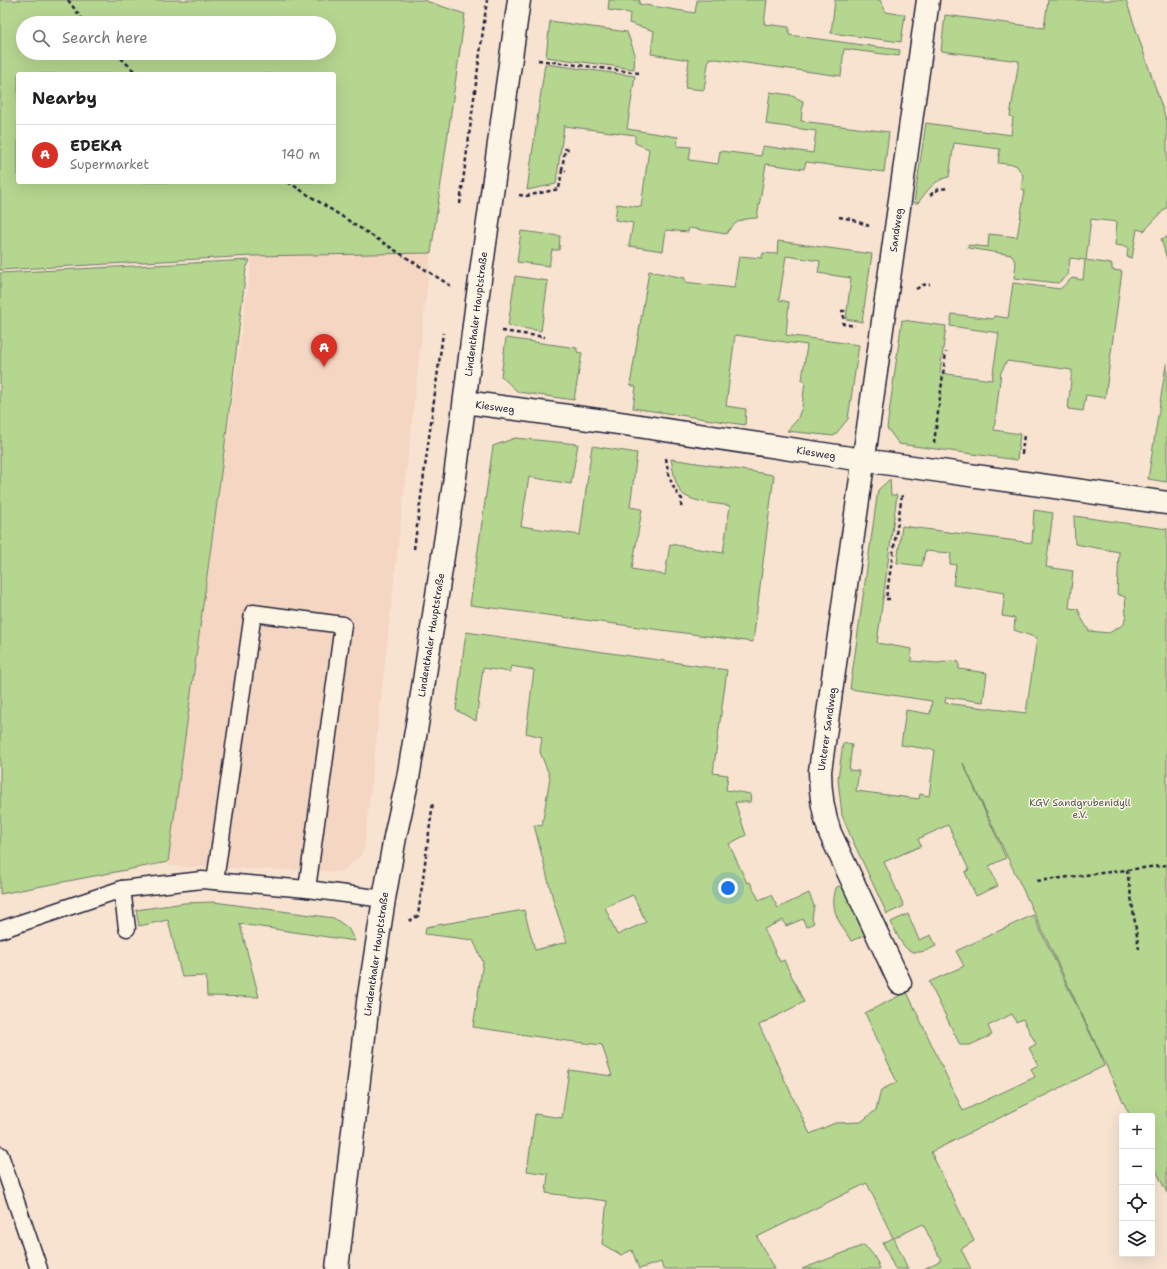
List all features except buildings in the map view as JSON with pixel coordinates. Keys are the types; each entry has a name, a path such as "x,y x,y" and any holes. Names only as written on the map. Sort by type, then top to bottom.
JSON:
{"street":[{"name":"Lindenthaler Hauptstraße","path":"337,1269 368,1002 384,899 395,837 408,778 420,707 454,485 477,301 519,0"},
{"name":"Sandweg","path":"863,460 928,0"},
{"name":"Kiesweg","path":"465,402 1167,503"},
{"name":"Unterer Sandweg","path":"863,460 820,772 820,786 825,818 830,833 900,983"}],"lane":[{"path":"215,881 253,614 343,625 307,889"},
{"path":"0,930 122,889 202,880 307,889 384,899"},
{"path":"122,889 127,928"},
{"path":"0,1155 39,1269"}],"path":[{"path":"68,0 80,16"},
{"path":"460,205 488,0"},
{"path":"123,60 136,72"},
{"path":"534,60 638,73"},
{"path":"516,195 526,196 559,189 565,149 568,149"},
{"path":"291,184 477,301"},
{"path":"448,292 449,284"},
{"path":"498,330 545,337"},
{"path":"413,554 443,331"},
{"path":"890,599 886,599 902,495 911,497 923,469 946,352"},
{"path":"670,431 666,458 669,475 682,499 681,508"},
{"path":"1036,881 1167,865"},
{"path":"1126,870 1139,949"}],"shaded area":[{"path":"431,253 364,849 360,857 341,872 168,866 252,256"}],"green space":[{"path":"0,0 423,0 465,14 431,253 252,256 0,270"},
{"path":"609,0 640,0 639,4 695,13 697,0 767,0 764,24 789,27 789,35 900,50 899,56 844,49 841,76 709,58 704,90 685,88 689,60 651,54 654,31 629,23 630,13 608,10"},
{"path":"835,0 880,0 886,12 905,15 901,42 831,33"},
{"path":"1048,0 1126,0 1167,122 1167,207 1144,231 1137,229 1132,258 1127,257 1128,247 1115,245 1117,222 1091,219 1086,260 1112,264 1112,270 1122,271 1105,398 1086,395 1083,411 1068,409 1072,370 1007,361 1001,372 994,430 1020,434 1017,460 899,444 887,428 902,320 946,326 940,373 992,380 999,333 950,326 952,314 993,319 994,316 1008,318 1013,283 1060,289 1072,278 1083,280 1085,260 1070,258 1068,275 1058,283 1014,278 1016,264 1012,255 968,248 968,245 988,247 989,234 1017,237 1025,190 1021,189 1023,175 1016,165 998,163 1000,149 954,143 949,177 939,180 928,190 918,203 914,203 926,123 1011,135 1013,117 1010,116 1019,61 941,51 945,15 1044,28"},
{"path":"550,21 627,32 635,54 634,69 546,57"},
{"path":"545,64 635,76 627,129 678,137 677,146 691,147 689,160 718,164 720,151 761,156 763,146 813,153 816,131 766,124 770,92 790,95 803,101 801,121 889,132 884,172 806,162 804,169 766,164 757,218 739,221 726,234 689,228 688,232 666,230 663,251 629,246 633,223 615,220 617,204 641,207 649,149 635,143 635,135 564,126 556,184 527,190"},
{"path":"521,231 560,236 559,250 552,250 549,266 517,262"},
{"path":"1167,237 1167,259 1161,239"},
{"path":"778,241 872,254 862,322 846,319 851,278 818,273 820,261 786,256 779,300 789,302 786,335 859,345 848,419 834,436 787,431 797,420 802,407 805,381 802,380 807,345 735,335 726,406 746,409 745,425 633,408 636,387 630,385 649,271 685,278 685,282 734,288 739,256 762,258 763,253 777,254"},
{"path":"250,260 246,269 225,444 168,862 0,894 0,273"},
{"path":"515,276 548,281 541,331 508,326"},
{"path":"506,338 577,348 577,352 582,353 574,400 518,392 501,376"},
{"path":"1167,363 1167,482 1148,479"},
{"path":"515,438 578,444 571,484 529,477 521,526 580,535 592,446 637,453 630,507 642,509 632,569 665,575 670,544 723,553 730,506 694,500 682,494 676,482 671,459 774,475 753,642 470,605 493,446"},
{"name":"KGV Sandgrubenidyll e.V.","path":"890,479 891,495 897,495 877,643 912,649 911,661 938,663 951,661 959,662 959,669 987,673 983,702 946,697 945,703 1026,713 1037,638 1014,630 1015,618 1002,616 1005,593 953,585 956,565 950,564 951,553 925,551 922,566 897,563 902,526 1032,543 1034,510 1053,513 1046,567 1073,571 1069,608 1078,609 1089,631 1109,633 1124,624 1126,615 1125,597 1117,594 1119,552 1075,544 1074,516 1167,529 1167,1193 1155,1168 1155,1113 1129,1113 963,763 1006,858 989,866 998,886 976,896 965,872 969,870 948,825 918,839 921,846 884,862 904,906 887,914 851,837 842,815 838,779 843,743 852,745 849,770 859,771 856,791 919,799 920,794 929,796 935,750 901,745 906,710 930,714 932,701 850,689 878,490"},
{"path":"466,632 727,670 713,773 728,775 726,790 751,794 750,802 735,802 746,835 729,844 747,883 750,882 759,900 771,895 778,908 809,893 814,906 812,918 814,923 806,927 803,919 786,926 783,920 764,929 780,962 784,960 804,1002 759,1025 810,1134 835,1123 861,1122 876,1110 881,1090 897,1082 865,1013 907,992 963,1111 1035,1077 1031,1069 1038,1065 1029,1048 1036,1044 1023,1019 1016,1022 1012,1014 988,1026 992,1035 970,1045 960,1045 929,982 964,966 956,951 1033,915 1100,1054 1104,1066 931,1152 974,1241 961,1249 971,1269 924,1269 941,1260 923,1224 894,1238 908,1269 895,1269 883,1243 893,1238 867,1183 757,1237 774,1269 663,1269 661,1262 639,1269 632,1250 621,1255 602,1244 607,1201 546,1193 548,1174 527,1171 535,1114 562,1118 569,1070 612,1076 602,1045 473,1027 483,962 473,940 425,934 426,927 524,910 535,950 567,942 554,903 534,825 542,826 550,777 540,752 542,737 526,733 534,670 511,666 510,672 483,668 476,721 456,710","holes":["633,895 646,922 617,935 605,907"]},
{"path":"838,886 843,888 865,935 851,941 835,910 834,896"},
{"path":"214,902 334,918 348,928 355,941 240,924 259,997 207,996 206,976 182,977 168,920 139,926 136,910 184,903"},
{"path":"908,914 919,940 931,935 936,946 926,951 912,952 902,944 891,922"},
{"path":"864,1245 874,1256 880,1269 802,1269"}],"place":[{"name":"EDEKA","path":"324,367"}]}
